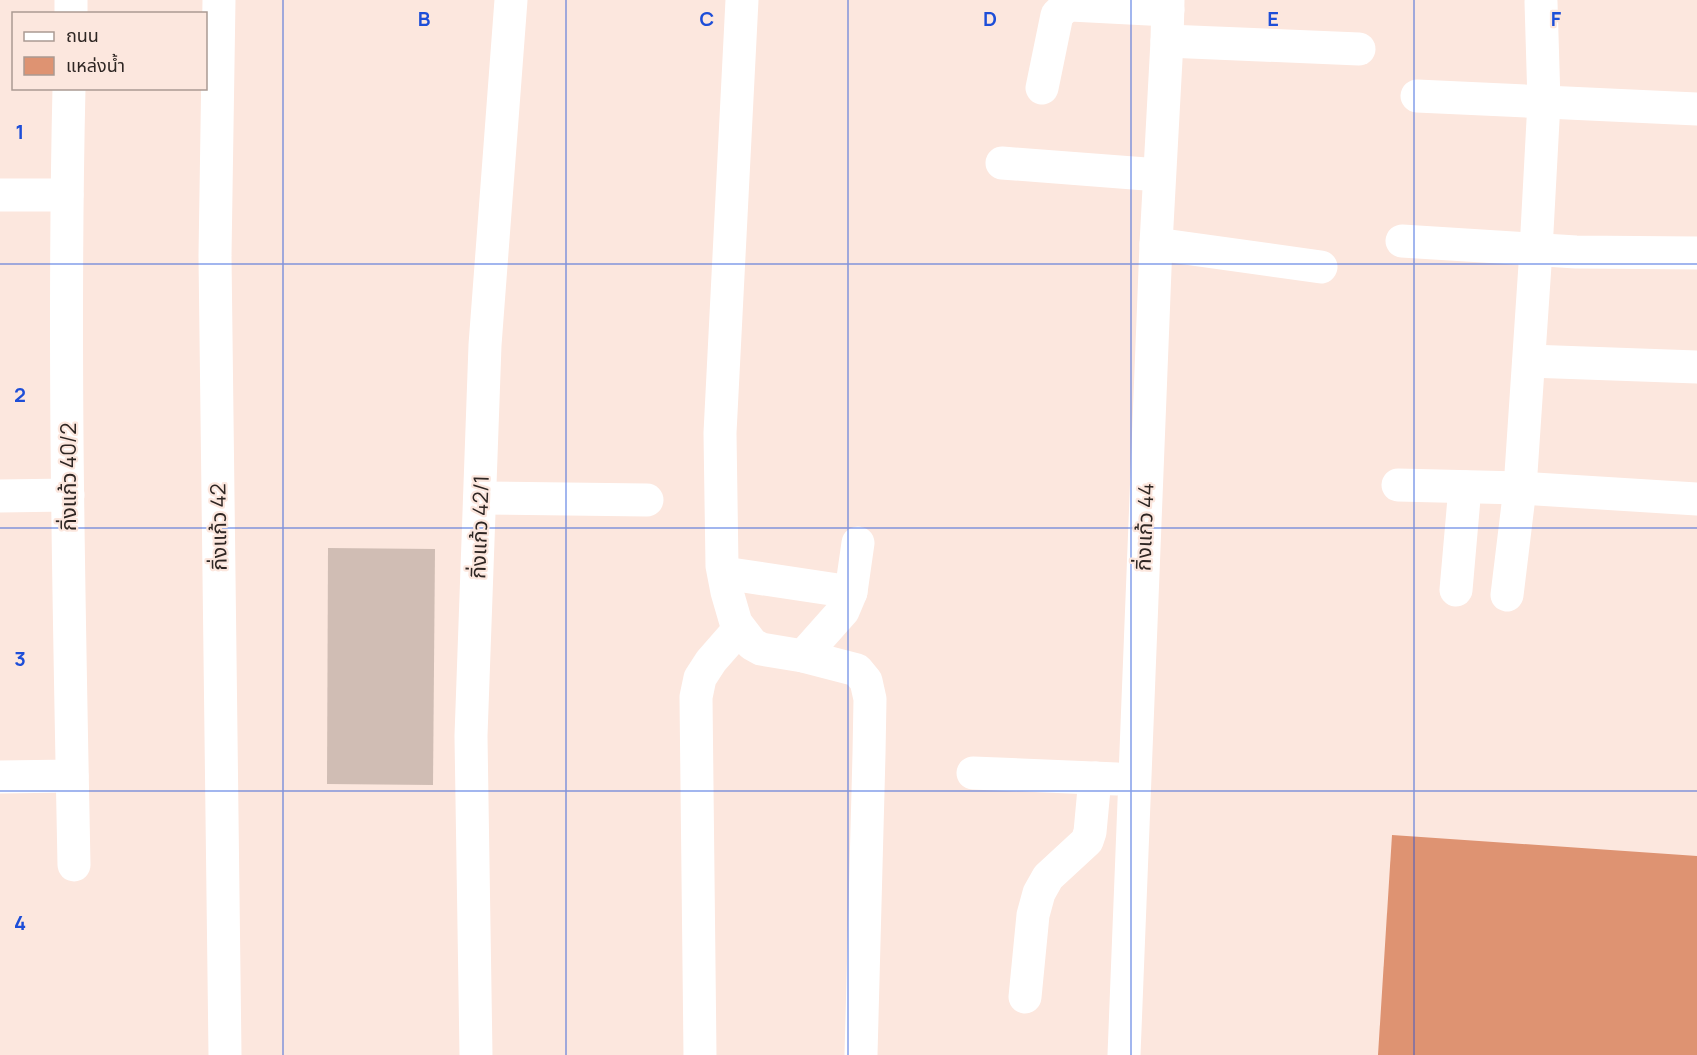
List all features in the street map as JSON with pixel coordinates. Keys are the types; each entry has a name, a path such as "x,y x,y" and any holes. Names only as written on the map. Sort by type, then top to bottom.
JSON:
{"street":[{"name":"กิ่งแก้ว 42","path":"219,0 215,256 225,1055"},
{"name":"กิ่งแก้ว 42/1","path":"476,1055 471,736 485,345 511,0"},
{"path":"742,0 720,433 722,566 727,592 739,629 752,644 761,649 803,656 857,670 866,681 870,699 861,1055"},
{"path":"1507,595 1520,488 1536,250 1544,102 1541,2"},
{"path":"1042,88 1057,15 1071,5 1168,17 1359,49"},
{"name":"กิ่งแก้ว 44","path":"1124,1055 1156,244 1168,17"},
{"name":"กิ่งแก้ว 40/2","path":"69,90 68,495 74,865"},
{"path":"1417,96 1697,109"},
{"path":"1002,163 1159,175"},
{"path":"0,195 67,195"},
{"path":"1402,241 1575,252 1697,254"},
{"path":"1156,244 1321,267"},
{"path":"1529,361 1697,367"},
{"path":"1398,485 1520,488 1697,499"},
{"path":"1456,590 1465,487"},
{"path":"0,496 68,495"},
{"path":"480,498 647,500"},
{"path":"803,656 843,611 851,592 858,543"},
{"path":"724,573 851,592"},
{"path":"700,1055 696,697 700,678 711,661 739,629"},
{"path":"973,773 1134,780"},
{"path":"0,777 72,776"},
{"path":"1025,997 1034,915 1039,893 1048,877 1087,841 1090,832 1095,778"}],"water":[{"path":"1392,835 1697,856 1697,1055 1378,1055"}],"building":[{"path":"328,548 435,549 433,785 327,784"}]}
